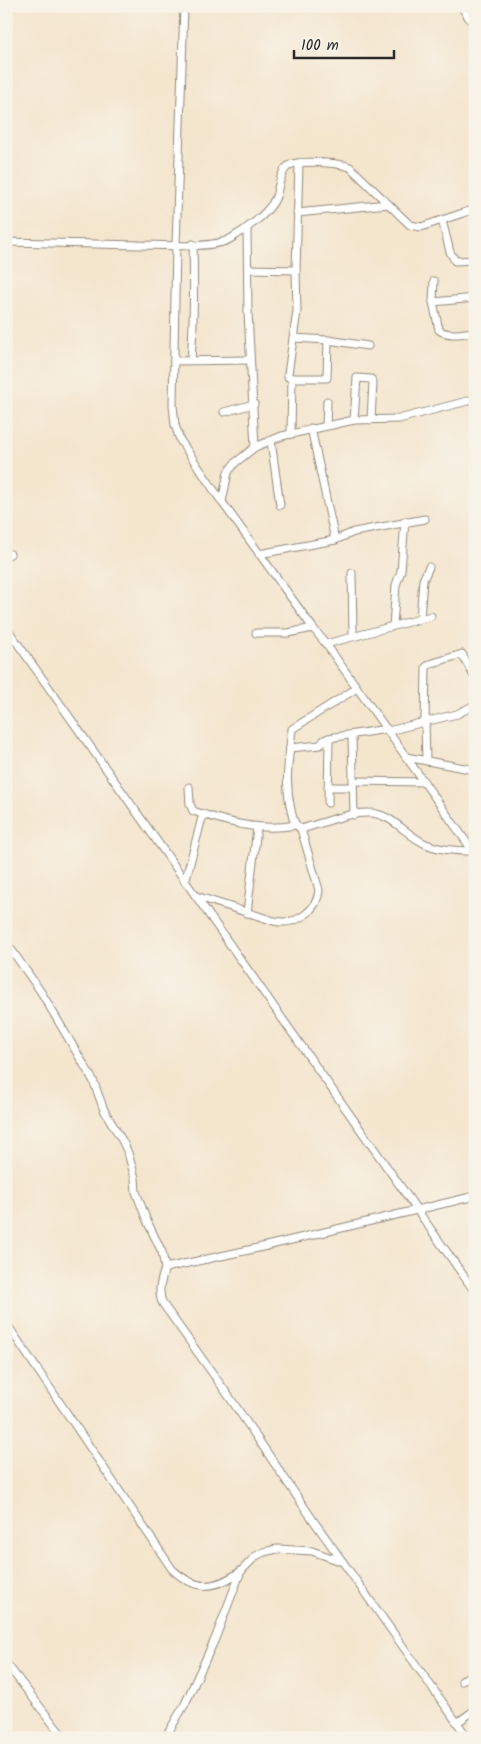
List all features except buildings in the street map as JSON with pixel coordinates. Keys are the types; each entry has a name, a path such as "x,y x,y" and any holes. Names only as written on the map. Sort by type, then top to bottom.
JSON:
{"street":[{"path":"184,6 176,246 173,416 180,440 259,554 388,730 473,853"},
{"path":"461,6 475,27"},
{"path":"6,242 176,246 221,244 247,228 265,212 275,200 286,168 291,164 299,163 342,164 350,167 410,225 415,227 422,227 475,209"},
{"path":"299,163 296,270 297,311 288,377 327,378 328,340"},
{"path":"297,213 388,204"},
{"path":"442,220 450,252 455,261 475,260"},
{"path":"247,228 250,360 255,448"},
{"path":"191,360 194,314 194,244"},
{"path":"248,269 296,270"},
{"path":"434,281 433,302 439,330 457,333 475,332"},
{"path":"433,302 475,298"},
{"path":"293,338 328,340 368,346"},
{"path":"174,361 250,360"},
{"path":"291,433 292,378"},
{"path":"354,420 357,378 371,379 373,382 371,420"},
{"path":"222,502 228,472 246,453 271,441 311,428 354,420 399,419 475,399"},
{"path":"326,426 327,401"},
{"path":"224,412 254,404"},
{"path":"311,428 335,540"},
{"path":"271,441 280,505"},
{"path":"259,554 335,540 354,532 405,521 425,519"},
{"path":"394,626 396,585 401,571 405,521"},
{"path":"420,619 423,580 429,566"},
{"path":"352,573 353,635"},
{"path":"326,644 353,635 430,616"},
{"path":"6,627 475,1292"},
{"path":"256,634 288,633 313,628"},
{"path":"426,760 424,722 426,667 462,654 475,678"},
{"path":"195,896 284,923 294,922 305,915 314,904 319,890 287,793 286,775 292,729 357,688"},
{"path":"290,748 320,745 329,738 388,730 424,722 457,714 475,705"},
{"path":"352,736 354,814"},
{"path":"328,803 329,738"},
{"path":"406,757 475,770"},
{"path":"328,787 353,784 424,782"},
{"path":"189,787 193,811 257,828 298,827 354,814 369,813 390,819 425,844 473,853"},
{"path":"186,882 203,814"},
{"path":"247,913 257,828"},
{"path":"473,853 475,834"},
{"path":"6,942 41,992 93,1080 104,1110 128,1153 135,1178 136,1192 162,1252 165,1268 160,1288 160,1297 163,1304 468,1738"},
{"path":"165,1268 258,1248 475,1196"},
{"path":"6,1323 172,1569 183,1579 198,1585 212,1586 227,1581 241,1571 256,1556 277,1549 312,1550 343,1562"},
{"path":"165,1738 183,1707 215,1639 241,1571"},
{"path":"6,1663 64,1738"},
{"path":"462,1681 475,1671"},
{"path":"458,1722 475,1710"}]}
